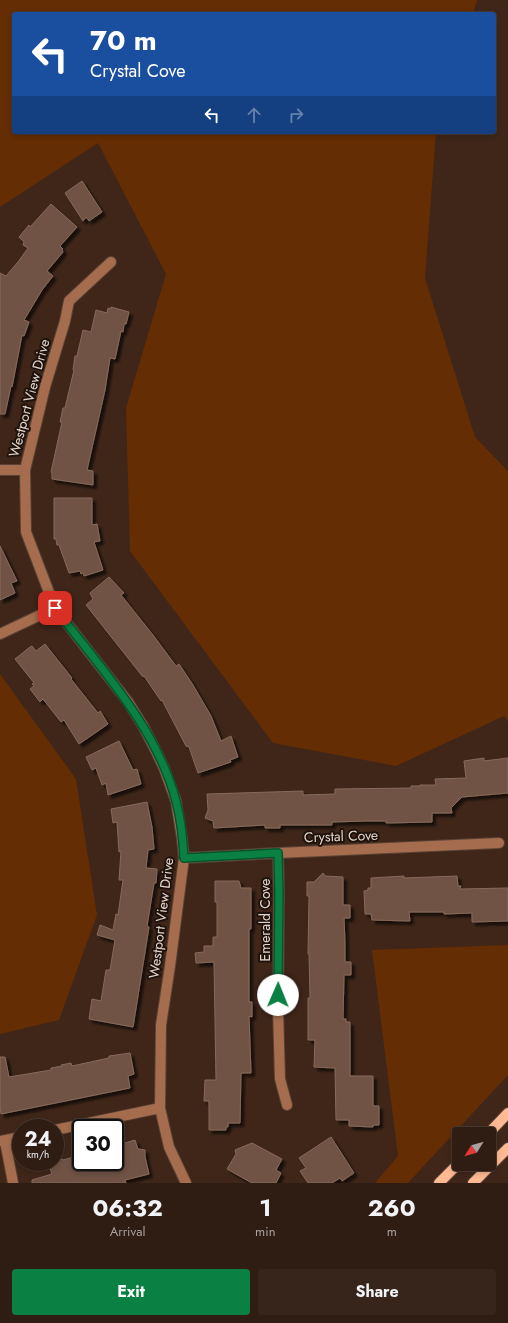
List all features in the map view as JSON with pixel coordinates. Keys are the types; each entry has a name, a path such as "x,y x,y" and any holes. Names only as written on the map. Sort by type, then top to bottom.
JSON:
{"main road":[{"path":"495,1127 508,1113"},
{"path":"473,1183 508,1148"},
{"path":"439,1183 452,1170"}],"street":[{"name":"Westport View Drive","path":"111,262 69,301 65,321 45,388 25,470 26,532 55,608 117,688 143,726 164,768 176,801 184,858 161,1025 160,1108 170,1147 186,1183"},
{"path":"0,470 25,470"},
{"path":"0,634 55,608"},
{"name":"Crystal Cove","path":"184,858 499,843"},
{"name":"Emerald Cove","path":"278,853 278,1009 280,1080 287,1106"},
{"path":"64,1128 160,1108"},
{"path":"12,1139 2,1141 13,1183"}],"shaded area":[{"path":"0,0 477,0 474,12 12,12 12,134 436,134 425,278 475,437 508,471 508,721 504,716 396,766 273,743 130,551 126,408 166,274 98,143 0,207"},
{"path":"0,674 76,779 97,915 59,1020 0,1034"},
{"path":"508,945 508,1075 460,1127 452,1127 452,1135 408,1183 375,1183 398,1156 372,950"}],"building":[{"path":"82,181 102,212 89,221 86,217 83,221 65,193"},
{"path":"51,204 77,227 60,246 63,249 63,252 47,271 53,276 42,290 24,320 29,322 24,336 22,335 5,414 0,414 0,273 6,276 18,262 28,248 23,245 24,242 19,237"},
{"path":"111,307 129,312 126,324 124,324 123,332 121,331 115,359 110,358 105,390 87,470 93,471 93,485 52,479 51,472 62,422 60,422 74,370 75,356 77,356 83,330 91,332 96,310 107,313 108,308 111,309"},
{"path":"54,498 92,498 92,525 97,524 100,541 94,542 103,570 84,576 80,571 69,573 59,545 57,545 56,539 54,539"},
{"path":"0,546 17,581 11,583 15,593 0,600"},
{"path":"109,577 124,593 121,595 176,666 179,664 211,716 221,741 231,736 238,757 230,760 231,762 198,773 189,747 186,746 162,700 161,701 144,676 143,677 86,605 93,599 90,593"},
{"path":"45,644 98,713 100,711 108,724 79,744 64,720 61,722 43,699 40,702 30,689 34,686 32,684 34,683 15,659 32,646 36,651"},
{"path":"119,741 133,770 137,769 141,784 108,795 106,783 102,785 96,768 92,770 86,757"},
{"path":"484,758 484,761 508,758 508,793 462,797 451,808 452,813 432,813 432,822 386,823 386,821 367,821 332,822 332,825 280,825 280,828 265,828 265,825 214,828 213,821 205,818 208,810 207,794 303,791 303,795 335,794 335,789 411,788 411,786 436,785 435,779 466,778 464,761"},
{"path":"147,802 152,827 154,849 148,850 146,868 157,869 156,883 154,883 147,926 149,927 133,1027 89,1019 92,999 101,1001 106,970 110,970 115,940 97,935 100,925 113,930 116,914 118,915 123,880 119,880 121,851 119,852 117,822 113,823 111,809"},
{"path":"323,873 325,876 343,877 343,905 350,905 350,918 344,918 345,962 351,962 351,975 344,975 343,1019 346,1019 346,1022 350,1022 350,1076 373,1076 373,1106 379,1106 379,1125 373,1125 373,1127 349,1126 349,1120 336,1120 335,1068 314,1067 315,1040 308,1040 308,998 310,998 308,954 309,896 307,896 307,882 314,882"},
{"path":"404,876 404,878 457,876 458,886 461,886 460,889 508,888 508,921 472,922 472,913 444,914 444,912 409,912 410,921 372,920 371,914 365,914 364,891 371,888 371,878"},
{"path":"215,881 239,881 241,888 251,888 251,929 249,929 249,1002 252,1002 252,1017 249,1016 251,1073 241,1073 240,1123 228,1123 226,1130 209,1130 209,1101 204,1101 205,1080 216,1080 214,962 196,963 195,953 204,952 204,946 213,946 213,937 217,937 217,902 215,902"},
{"path":"130,1053 134,1074 128,1076 130,1088 1,1114 0,1057 5,1057 9,1077 51,1070 51,1068 71,1063 72,1066 109,1058 109,1056"},
{"path":"331,1137 354,1173 342,1181 340,1178 332,1183 308,1183 300,1171 306,1168 299,1158"},
{"path":"135,1140 138,1149 145,1150 149,1174 125,1180 126,1183 32,1183 32,1180 52,1174 51,1171 64,1171 64,1160 72,1158 72,1171 124,1171 124,1143"},
{"path":"252,1143 282,1159 276,1170 281,1173 276,1183 252,1183 227,1169 236,1154 235,1150"}],"route":[{"path":"55,608 128,702 156,750 176,801 184,858 278,853 278,995"}]}
